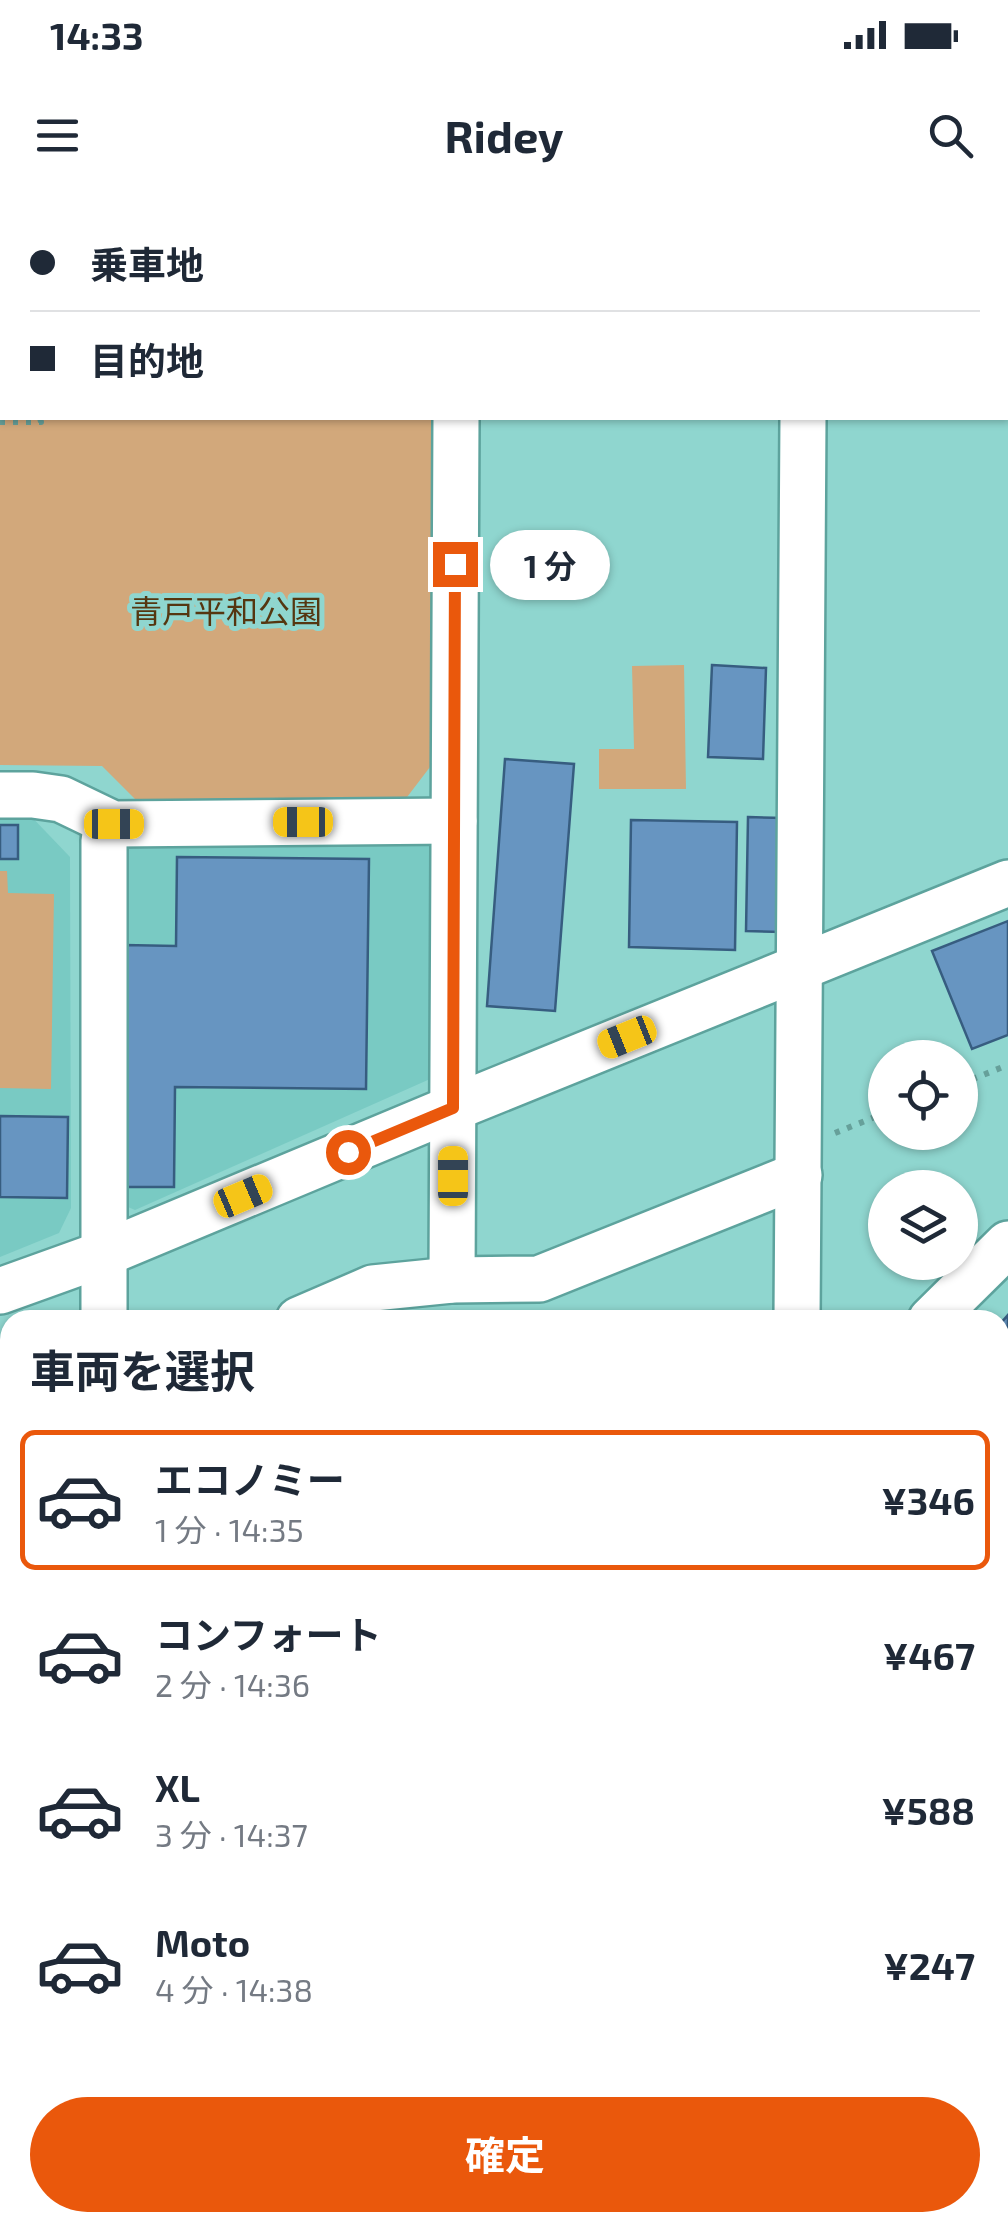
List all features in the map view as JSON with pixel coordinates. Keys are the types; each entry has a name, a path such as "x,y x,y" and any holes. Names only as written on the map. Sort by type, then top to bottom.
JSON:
{"street":[{"path":"452,1280 456,420"},
{"path":"797,1310 804,420"},
{"path":"0,795 60,799 114,824 454,821"},
{"path":"104,1310 104,840 114,824"},
{"path":"0,1291 103,1254 1008,883"},
{"path":"322,1310 373,1288 452,1280 539,1279 799,1161"},
{"path":"941,1310 1008,1244"}],"path":[{"path":"0,422 40,420"},
{"path":"978,1077 1008,1065"},
{"path":"799,1161 868,1122"}],"shaded area":[{"path":"25,810 70,857 71,1208 59,1233 0,1257 0,811"},
{"path":"137,836 433,842 430,1079 135,1210 121,1204 124,848"}],"green space":[{"name":"青戸平和公園","path":"0,420 436,420 430,767 401,805 142,806 102,766 0,765"},
{"path":"684,665 686,789 599,789 599,749 634,749 632,666"},
{"path":"0,871 7,871 8,893 54,894 51,1089 0,1088"}],"building":[{"path":"712,665 766,668 763,759 708,757"},
{"path":"505,759 574,764 555,1011 487,1006"},
{"path":"748,817 783,818 782,932 746,931"},
{"path":"631,820 737,822 735,950 629,947"},
{"path":"0,825 18,825 18,859 0,859"},
{"path":"177,857 369,859 366,1089 175,1087 174,1187 122,1187 125,945 176,946"},
{"path":"1008,921 1008,1035 978,1047 978,1040 968,1040 932,951"},
{"path":"0,1116 68,1117 67,1198 0,1197"}],"route":[{"path":"348,1152 453,1108 455,564"}]}
